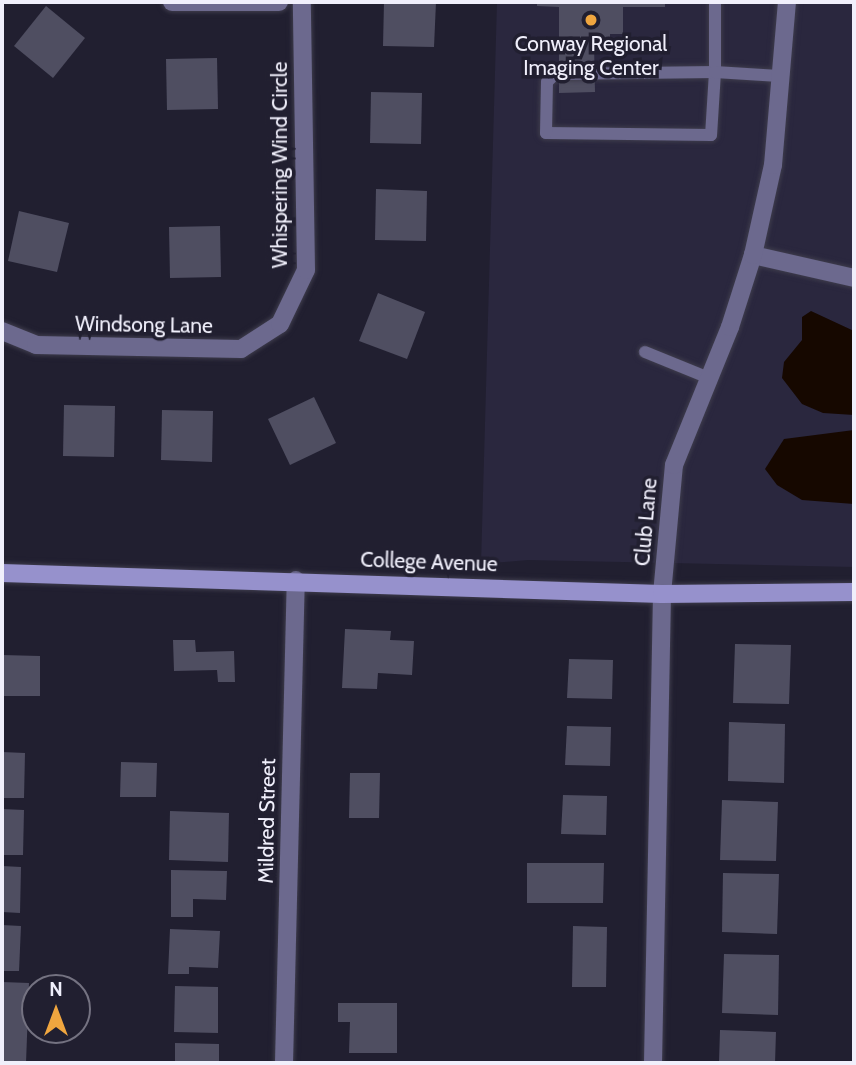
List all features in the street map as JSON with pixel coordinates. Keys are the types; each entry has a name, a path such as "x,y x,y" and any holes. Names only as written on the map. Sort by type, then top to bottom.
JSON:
{"street":[{"path":"172,2 279,2"},
{"name":"Whispering Wind Circle","path":"280,324 306,271 302,2"},
{"name":"Club Lane","path":"653,1063 662,594 674,465 709,378 753,255 773,165 787,2"},
{"path":"753,255 854,278"},
{"name":"Windsong Lane","path":"2,331 36,345 241,349 280,324"},
{"name":"College Avenue","path":"2,573 296,580 662,594 854,592"},
{"name":"Mildred Street","path":"284,1063 296,580"}],"lane":[{"path":"715,2 715,72 711,135 546,134 547,82 555,74 715,72 779,76"},
{"path":"645,352 709,378"}],"shaded area":[{"path":"497,2 854,2 854,567 528,560 481,564"},
{"path":"811,311 854,331 854,415 823,413 802,404 782,378 784,362 802,340 802,317"},
{"path":"854,430 854,504 802,500 777,485 765,469 784,439"}],"building":[{"path":"384,2 436,2 434,47 383,46"},
{"name":"Conway Regional Imaging Center","path":"537,2 665,2 665,7 623,7 623,34 610,34 610,42 594,43 595,92 559,93 559,7 537,6"},
{"path":"46,6 85,38 53,78 14,46"},
{"path":"217,58 218,109 167,110 166,59"},
{"path":"371,92 422,93 421,144 370,143"},
{"path":"376,189 427,191 426,241 375,240"},
{"path":"19,211 69,223 57,272 8,261"},
{"path":"220,226 221,277 170,278 169,227"},
{"path":"378,293 425,312 407,359 359,341"},
{"path":"314,397 336,443 290,465 268,419"},
{"path":"64,405 115,406 114,457 63,456"},
{"path":"162,410 213,411 212,462 161,460"},
{"path":"345,629 391,631 390,640 414,641 412,675 378,673 377,689 342,688"},
{"path":"173,640 195,640 196,652 234,651 235,682 218,682 217,670 174,671"},
{"path":"735,644 791,645 789,704 733,703"},
{"path":"2,655 40,656 40,696 2,696"},
{"path":"569,659 613,660 612,699 567,698"},
{"path":"729,722 785,724 784,783 728,781"},
{"path":"567,726 611,727 610,766 565,765"},
{"path":"2,752 25,753 24,798 2,798"},
{"path":"121,762 157,763 156,797 120,797"},
{"path":"350,773 380,773 379,818 349,818"},
{"path":"563,795 607,796 606,835 561,834"},
{"path":"722,800 778,802 776,861 720,860"},
{"path":"2,809 24,810 23,855 2,855"},
{"path":"170,811 229,813 228,862 169,860"},
{"path":"527,863 604,863 603,903 527,903"},
{"path":"2,866 21,867 20,913 2,912"},
{"path":"171,870 227,871 226,900 193,899 193,917 171,917"},
{"path":"723,873 779,874 777,934 722,932"},
{"path":"2,925 21,926 19,971 2,971"},
{"path":"573,926 607,927 606,987 572,987"},
{"path":"170,929 220,931 218,968 189,967 189,974 168,974"},
{"path":"724,954 779,955 778,1015 722,1013"},
{"path":"2,982 21,983 21,1044 27,1044 26,1063 2,1063"},
{"path":"175,986 218,987 218,1033 174,1032"},
{"path":"338,1003 397,1003 397,1053 349,1053 350,1022 338,1022"},
{"path":"720,1030 776,1032 775,1063 719,1063"},
{"path":"175,1043 219,1044 219,1063 175,1063"}],"place":[{"name":"Conway Regional Imaging Center","path":"591,20"}]}
